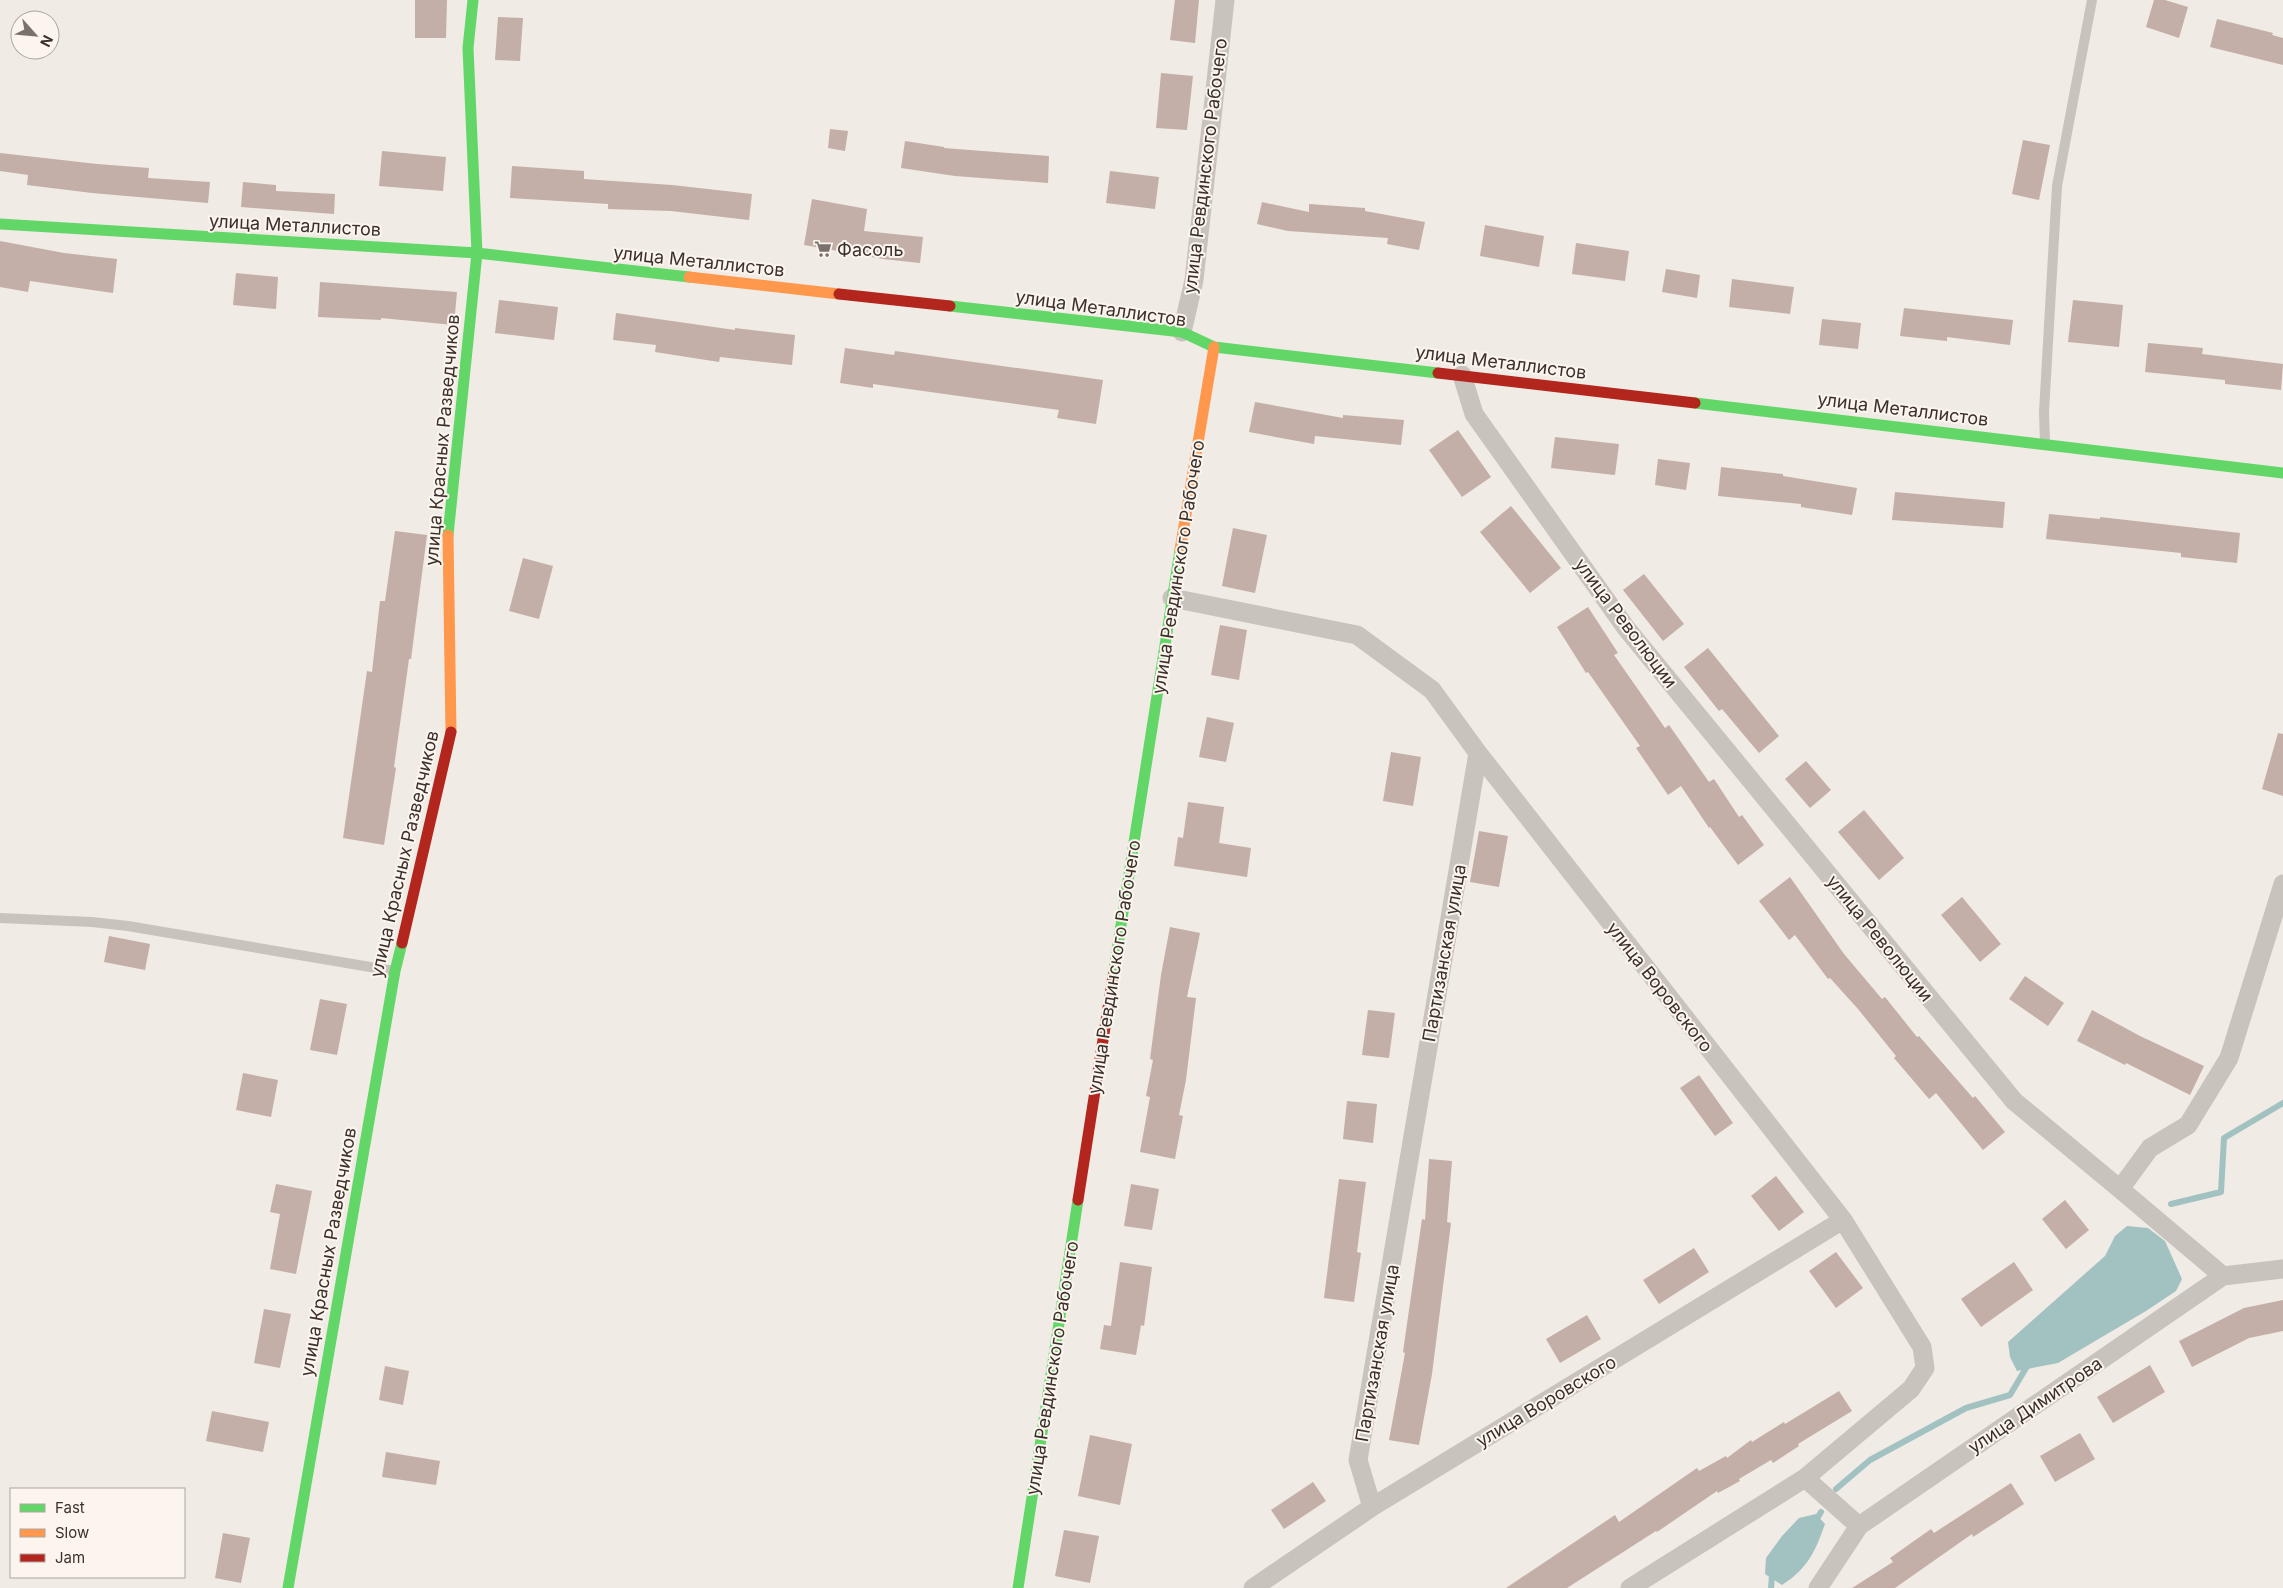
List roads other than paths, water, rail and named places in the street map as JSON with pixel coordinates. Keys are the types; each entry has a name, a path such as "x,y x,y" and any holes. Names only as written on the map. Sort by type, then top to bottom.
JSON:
{"street":[{"name":"улица Красных Разведчиков","path":"288,1588 395,971 451,738 446,543 477,253 468,48 473,0"},
{"name":"улица Ревдинского Рабочего","path":"1182,332 1194,280 1225,0"},
{"name":"улица Металлистов","path":"0,224 477,253 1182,332 1214,347 2283,472"},
{"name":"улица Ревдинского Рабочего","path":"1018,1588 1172,598 1214,347"},
{"name":"улица Революции","path":"1462,375 1474,414 1626,628 2014,1101 2223,1276"},
{"path":"1172,598 1357,635 1432,690 1478,753"},
{"name":"улица Воровского","path":"1478,753 1843,1220 1922,1347 1925,1368 1911,1389 1805,1478"},
{"name":"Партизанская улица","path":"1372,1507 1358,1460 1478,753"},
{"path":"2120,1189 2150,1148 2188,1125 2229,1058 2283,884"},
{"name":"улица Воровского","path":"1253,1588 1372,1507 1843,1220"},
{"name":"улица Димитрова","path":"1818,1588 1859,1526 2223,1276 2283,1269"},
{"path":"1630,1588 1805,1478 1859,1526"}],"lane":[{"path":"2044,443 2044,412 2057,186 2092,0"},
{"path":"0,918 92,922 128,926 395,971"}],"water":[{"path":"2127,1226 2148,1228 2165,1241 2182,1279 2176,1291 2058,1363 2017,1371 2010,1357 2008,1342 2105,1256 2115,1236"},
{"path":"1816,1514 1825,1524 1810,1559 1791,1579 1782,1585 1765,1574 1766,1558 1782,1536 1799,1518"}],"waterway":[{"path":"2171,1204 2221,1192 2224,1138 2283,1103"},
{"path":"1836,1489 1870,1460 1966,1408 2010,1395 2029,1363"},
{"path":"1815,1522 1821,1512"},
{"path":"1771,1588 1772,1575 1774,1573"}],"place":[{"name":"Фасоль","path":"823,249"}]}
